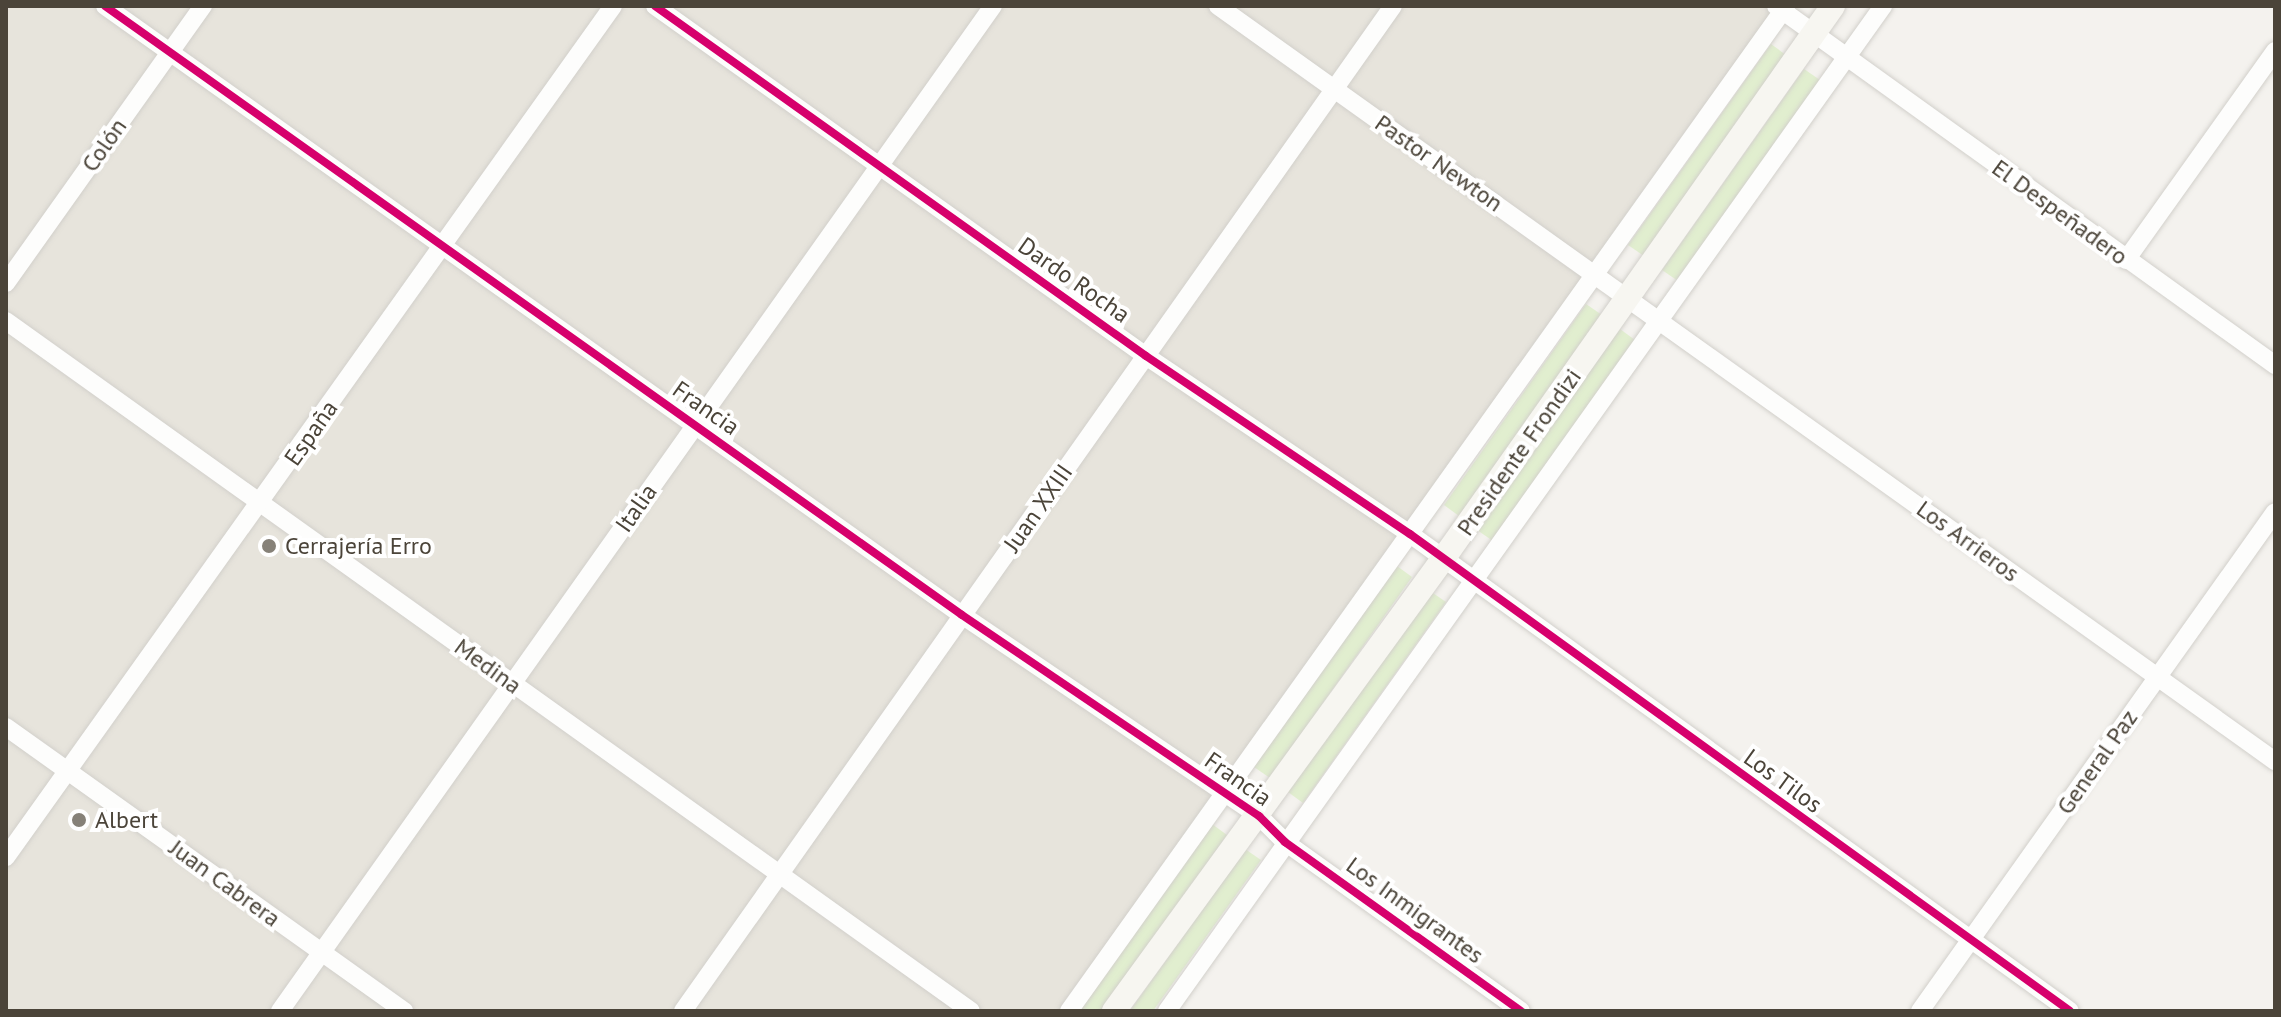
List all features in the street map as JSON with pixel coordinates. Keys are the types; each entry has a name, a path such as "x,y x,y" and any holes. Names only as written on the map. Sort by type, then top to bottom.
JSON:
{"main road":[{"name":"Presidente Frondizi","path":"1114,1011 1259,816 1443,559 1833,6"}],"street":[{"name":"Francia","path":"105,6 962,615 1259,816 1285,842"},
{"name":"Colón","path":"6,283 203,6"},
{"name":"España","path":"6,857 70,773 613,6"},
{"name":"Dardo Rocha","path":"655,6 1146,356 1410,534 1473,582"},
{"name":"Italia","path":"280,1011 993,6"},
{"name":"Pastor Newton","path":"1218,6 1660,321"},
{"name":"Juan XXIII","path":"683,1011 1393,6"},
{"name":"Presidente Frondizi","path":"1167,1011 1883,6"},
{"name":"El Despeñadero","path":"1782,7 2126,260 2275,365"},
{"name":"Presidente Frondizi","path":"1069,1011 1597,274 1782,7"},
{"path":"2126,260 2275,51"},
{"name":"Medina","path":"6,321 971,1011"},
{"name":"Los Arrieros","path":"1660,321 2275,761"},
{"name":"General Paz","path":"1920,1011 2275,512"},
{"name":"Los Tilos","path":"1473,582 2070,1011"},
{"name":"Juan Cabrera","path":"6,727 404,1011"},
{"name":"Los Inmigrantes","path":"1285,842 1521,1011"}],"shaded area":[{"path":"6,6 1786,6 1069,1011 6,1011"}],"green space":[{"path":"1771,44 1786,55 1644,256 1628,245"},
{"path":"1804,69 1820,80 1678,281 1662,270"},
{"path":"1586,304 1602,315 1459,516 1444,505"},
{"path":"1620,329 1635,340 1493,541 1477,530"},
{"path":"1397,566 1412,577 1270,778 1254,767"},
{"path":"1430,591 1446,602 1303,803 1288,792"},
{"path":"1212,824 1227,835 1102,1011 1079,1011"},
{"path":"1245,849 1261,860 1153,1011 1130,1011"}],"cycle path":[{"path":"105,6 962,615 1259,816 1285,842 1521,1011"},
{"path":"655,6 1146,356 1410,534 2070,1011"}],"place":[{"name":"Cerrajería Erro","path":"269,546"},
{"name":"Albert","path":"79,820"}]}
